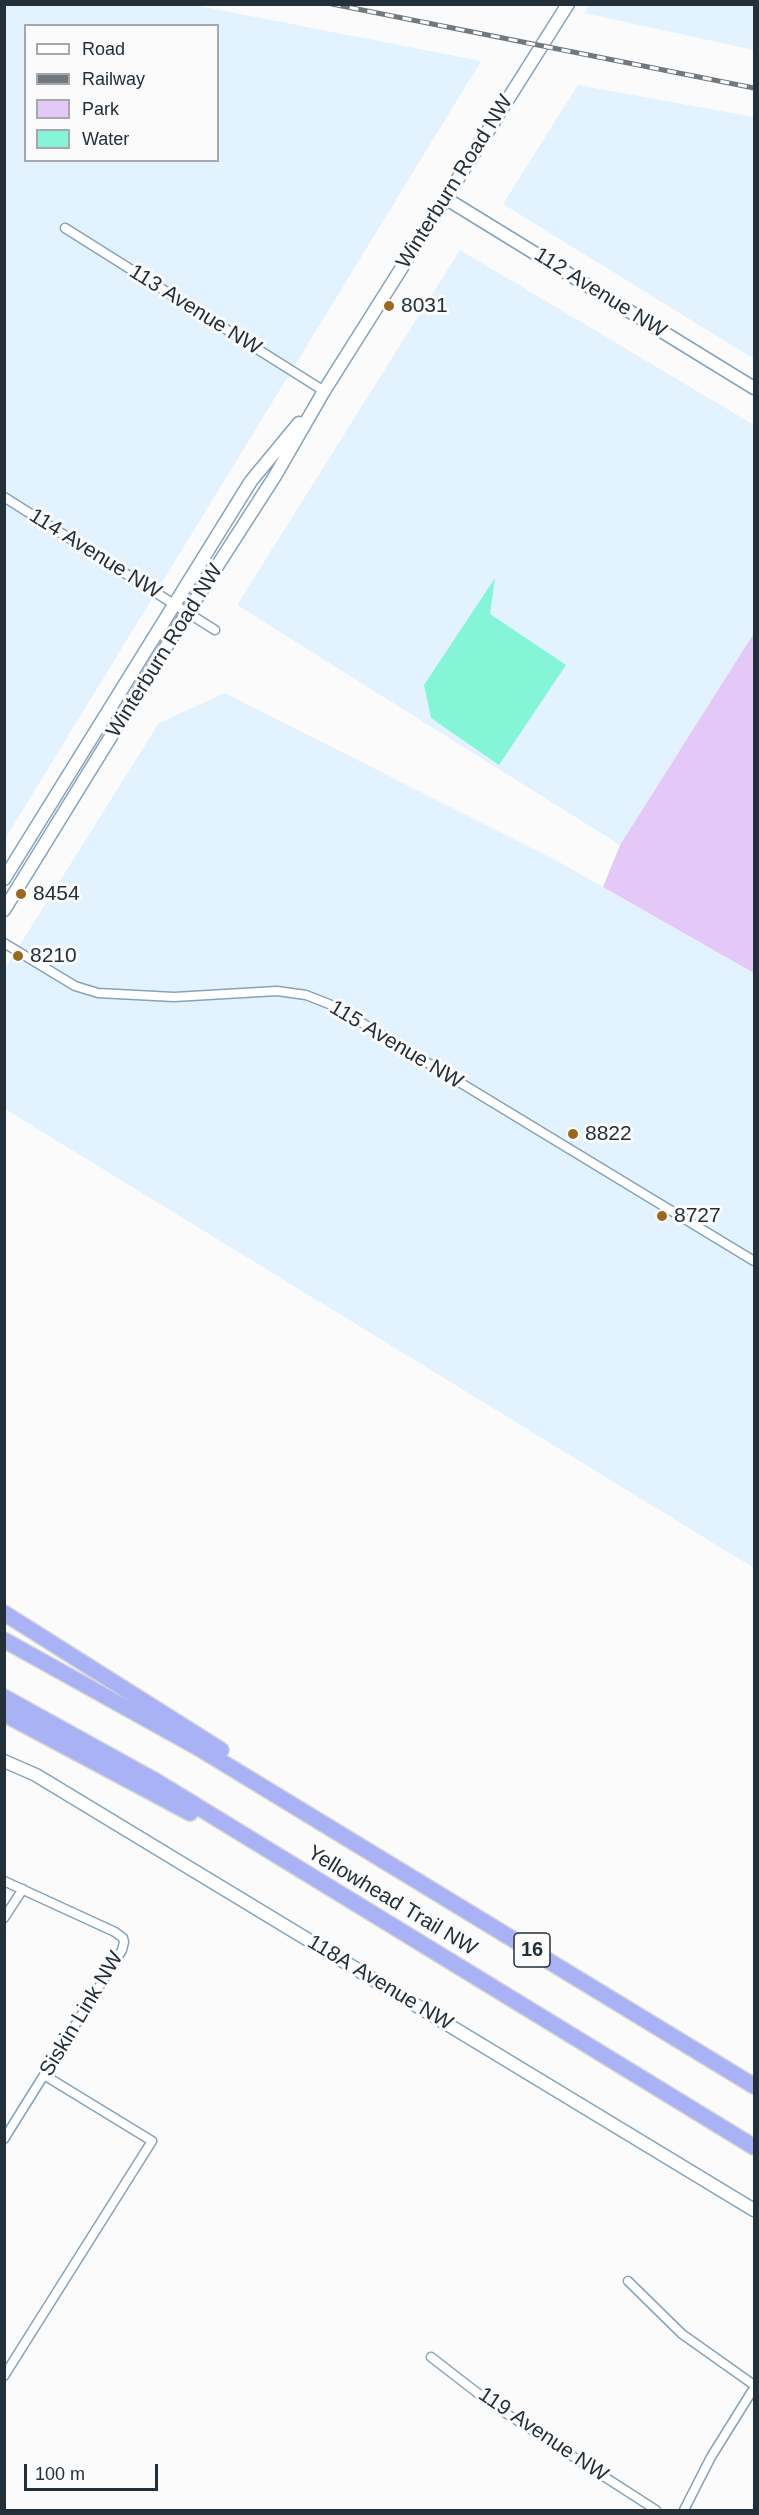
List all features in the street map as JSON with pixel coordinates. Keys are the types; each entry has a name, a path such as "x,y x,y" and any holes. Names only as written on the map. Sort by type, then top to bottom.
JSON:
{"highway":[{"path":"4,1613 233,1757 309,1814"},
{"name":"Yellowhead Trail NW","path":"4,1640 104,1694 309,1814 754,2086"},
{"name":"Yellowhead Trail NW","path":"4,1697 154,1780 754,2146"},
{"path":"4,1714 349,1899"}],"main road":[{"name":"Winterburn Road NW","path":"4,910 187,613 275,476 324,391 568,4"},
{"name":"112 Avenue NW","path":"445,198 754,388"},
{"name":"Winterburn Road NW","path":"4,879 251,481 324,391"},
{"name":"118A Avenue NW","path":"4,1761 36,1775 754,2210"}],"street":[{"name":"113 Avenue NW","path":"65,228 324,391"},
{"name":"114 Avenue NW","path":"4,497 215,630"},
{"name":"115 Avenue NW","path":"4,943 75,986 98,993 174,997 277,991 306,995 334,1006 754,1261"},
{"name":"Siskin Link NW","path":"4,1881 115,1932 123,1938 124,1942 122,1950 4,2139"},
{"path":"4,1918 23,1889"},
{"path":"4,2376 152,2141 44,2075"},
{"path":"628,2281 682,2334 754,2386 711,2457 684,2511"},
{"name":"119 Avenue NW","path":"431,2357 493,2405 656,2511"}],"shaded area":[{"path":"5,5 194,5 481,61 5,839"},
{"path":"589,5 754,5 754,50 584,13"},
{"path":"578,85 754,117 754,359 503,204"},
{"path":"460,250 754,425 754,633 620,845 237,605"},
{"path":"225,693 559,862 754,973 754,1568 5,1109 4,970 159,723"}],"green space":[{"path":"754,633 754,973 603,887 620,845"}],"water":[{"path":"495,578 490,614 566,665 499,765 431,718 424,685"}],"railway":[{"path":"332,4 754,88"}],"place":[{"name":"8031","path":"389,306"},
{"name":"8454","path":"21,894"},
{"name":"8210","path":"18,956"},
{"name":"8822","path":"573,1134"},
{"name":"8727","path":"662,1216"}]}
